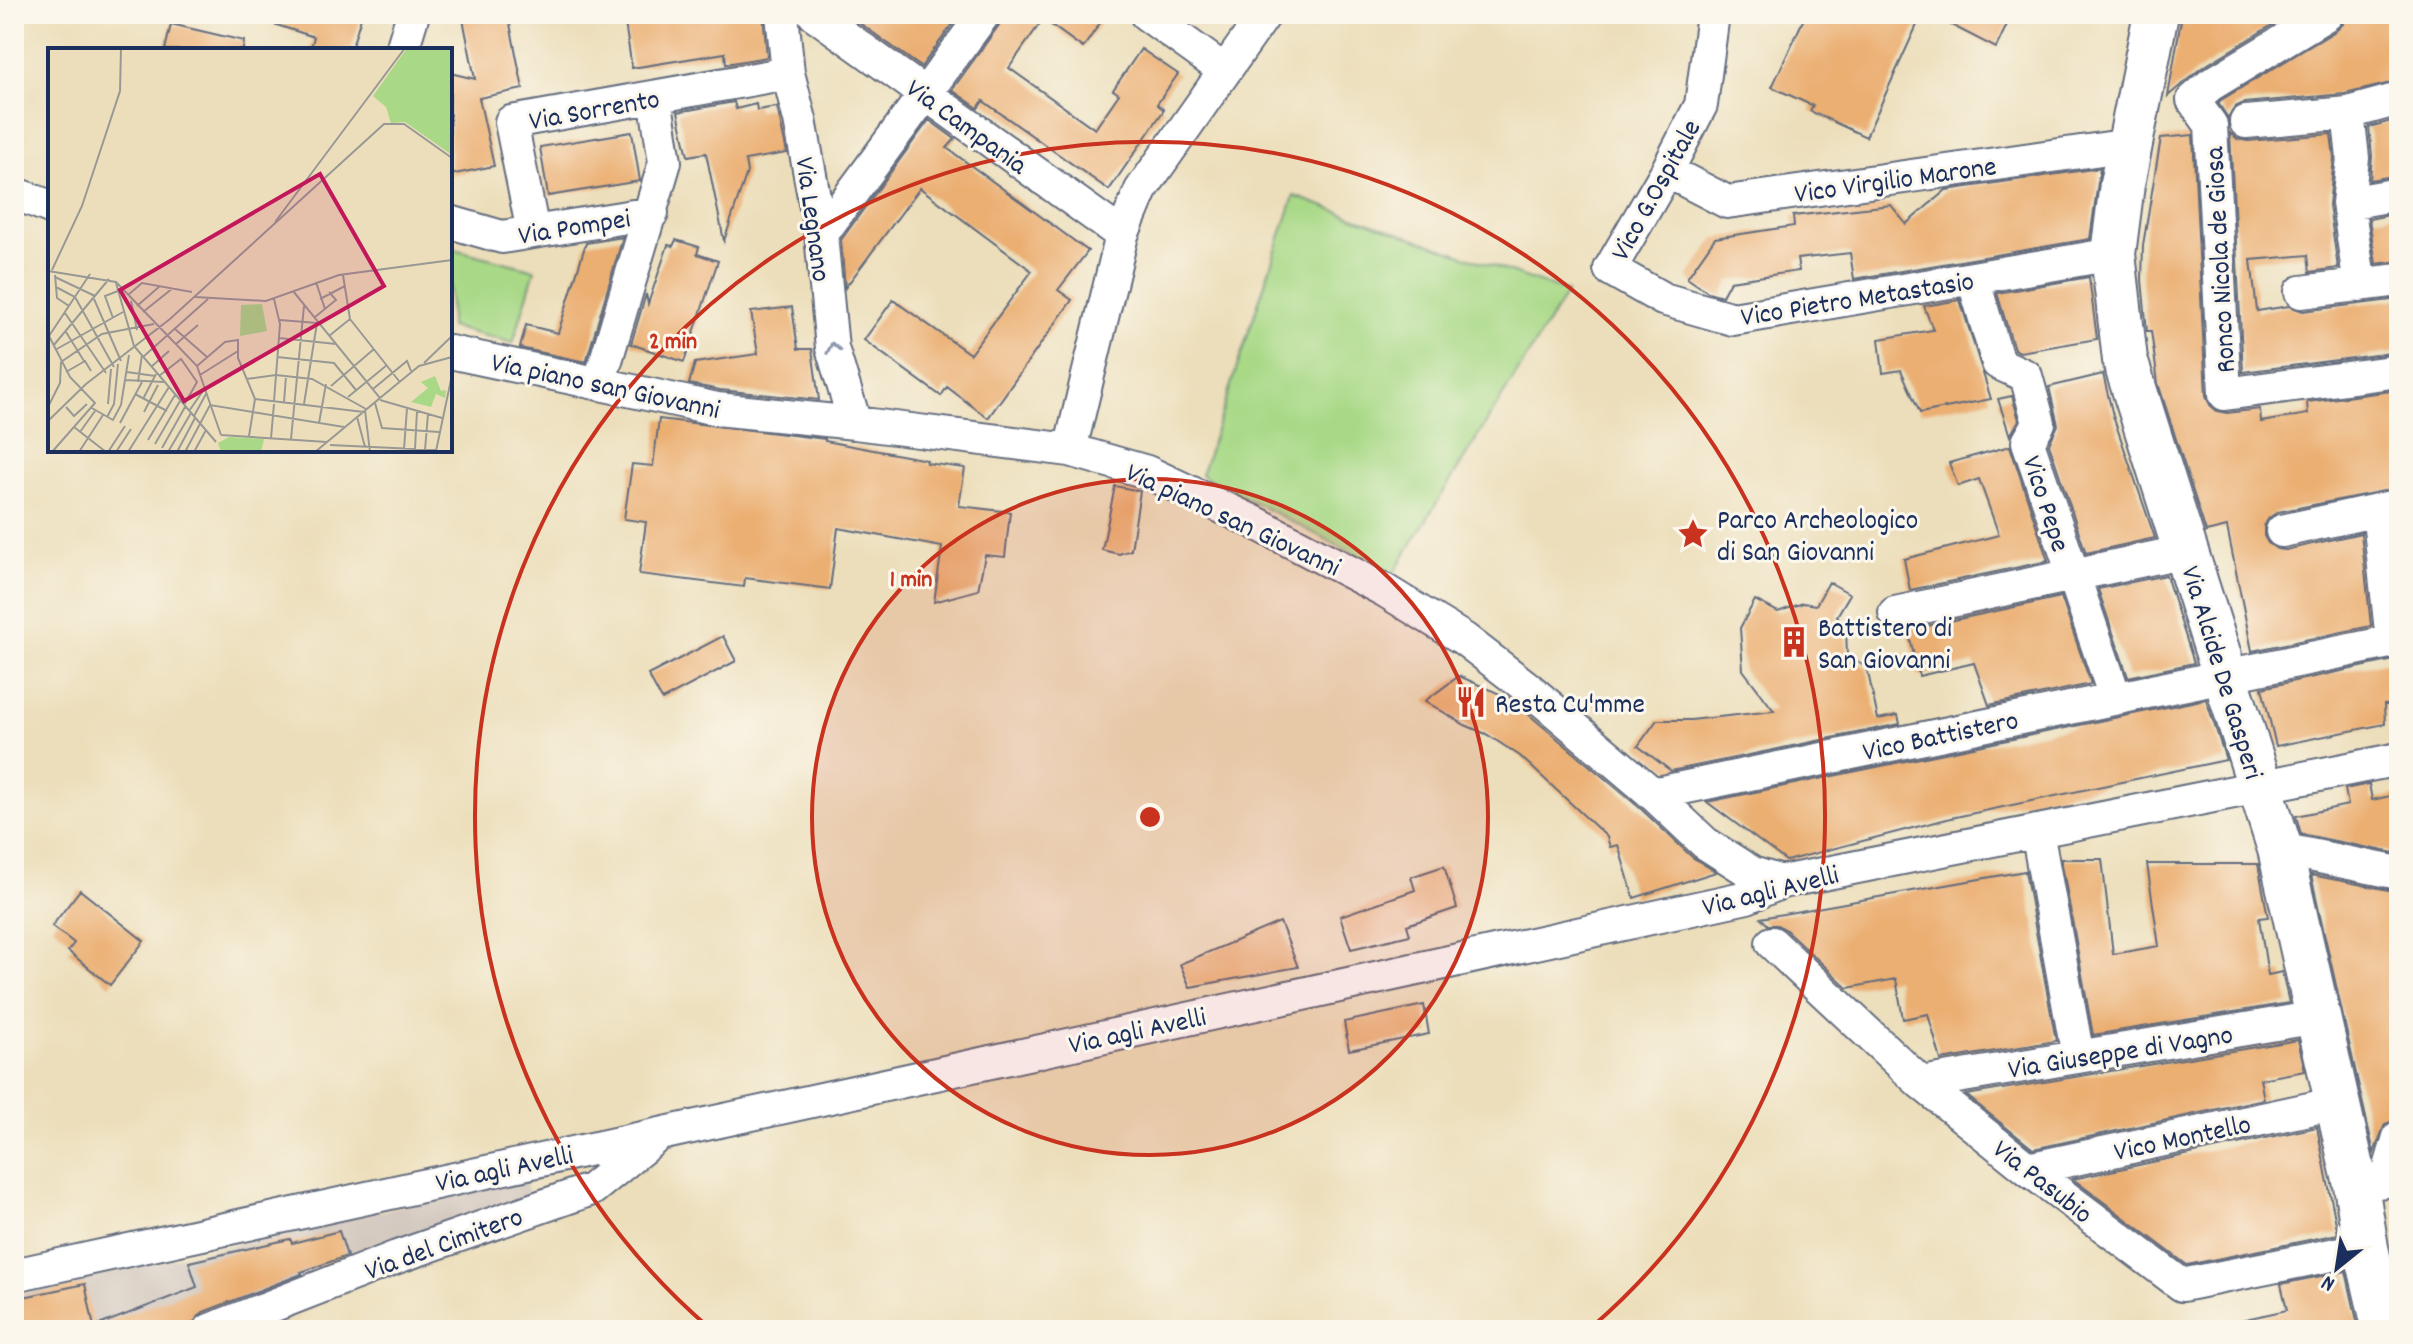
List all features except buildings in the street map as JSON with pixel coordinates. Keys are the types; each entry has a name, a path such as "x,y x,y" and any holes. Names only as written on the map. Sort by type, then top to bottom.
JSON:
{"street":[{"path":"403,48 413,14"},
{"name":"Via Campania","path":"814,14 1122,235"},
{"path":"821,235 984,14"},
{"path":"1146,14 1225,71"},
{"path":"1070,450 1122,235 1141,190 1265,14"},
{"name":"Vico G.Ospitale","path":"1610,269 1701,105 1713,14"},
{"name":"Via Alcide De Gasperi","path":"2156,14 2130,145 2113,254 2125,360 2280,849 2356,1185 2366,1248 2385,1330"},
{"name":"Ronco Nicola de Giosa","path":"2327,14 2210,85 2202,113 2225,394 2399,371"},
{"name":"Via Legnano","path":"787,19 788,73 821,235 832,348 855,423"},
{"name":"Via Sorrento","path":"533,232 511,122 788,73"},
{"path":"599,384 665,162 655,97"},
{"path":"2246,122 2348,113 2399,99"},
{"path":"2348,113 2353,158 2348,203 2360,286"},
{"name":"Vico Virgilio Marone","path":"1667,171 1727,202 2130,145"},
{"path":"14,193 48,206"},
{"path":"2348,203 2399,194"},
{"name":"Via Pompei","path":"452,223 502,237 652,213"},
{"name":"Vico Pietro Metastasio","path":"1610,269 1663,299 1733,319 2113,254"},
{"name":"Vico Pepe","path":"1973,278 1998,363 2026,376 2039,423 2028,442 2115,697"},
{"path":"2301,292 2399,280"},
{"name":"Via piano san Giovanni","path":"452,352 717,409 1070,450 1147,472 1254,522 1384,590 1464,639 1529,689 1653,794 1705,843 1752,873 1782,882"},
{"path":"2282,531 2388,508 2396,640"},
{"path":"1895,613 2186,551"},
{"name":"Vico Battistero","path":"1653,794 2396,640"},
{"name":"Via agli Avelli","path":"14,1275 1747,897 1782,882 2399,759"},
{"path":"2037,831 2078,1057"},
{"path":"2280,849 2399,873"},
{"name":"Via Pasubio","path":"1772,943 1921,1083 2028,1169 2182,1285 2366,1248"},
{"name":"Via Giuseppe di Vagno","path":"1921,1083 2318,1017"},
{"name":"Vico Montello","path":"2028,1169 2337,1103"},
{"name":"Via del Cimitero","path":"210,1330 397,1257 592,1189 663,1132"},
{"path":"2356,1185 2386,1181 2399,1137"}],"shaded area":[{"path":"524,1178 530,1198 485,1210 173,1330 14,1330 14,1295"}],"green space":[{"path":"1294,196 1567,292 1393,574 1201,475"},
{"path":"452,249 535,270 513,343 452,328"}],"place":[{"name":"Parco Archeologico di San Giovanni","path":"1693,534"},
{"name":"Battistero di San Giovanni","path":"1794,642"},
{"name":"Resta Cu'mme","path":"1471,702"}]}
